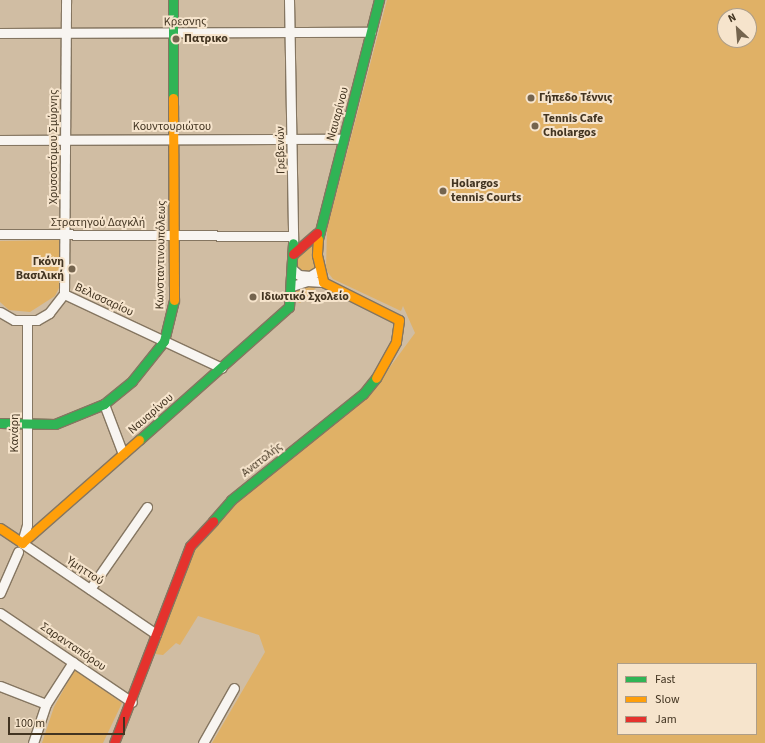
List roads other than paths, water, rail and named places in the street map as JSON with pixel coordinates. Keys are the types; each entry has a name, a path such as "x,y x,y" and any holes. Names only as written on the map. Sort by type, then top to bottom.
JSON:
{"street":[{"name":"Χρυσοστόμου Σμύρνης","path":"64,294 67,139 66,0"},
{"name":"Κωνσταντινουπόλεως","path":"0,423 27,426 55,424 104,404 148,364 164,341 174,299 175,236 173,0"},
{"name":"Γρεβενών","path":"289,0 293,139 293,254 291,299"},
{"name":"Ναυαρίνου","path":"323,282 318,271 317,233 344,139 379,0"},
{"name":"Κρεσνης","path":"0,33 173,35 290,32 371,32"},
{"name":"Κουντουριώτου","path":"0,140 344,139"},
{"path":"293,254 317,233"},
{"name":"Στρατηγού Δαγκλή","path":"0,234 175,236 293,240"},
{"path":"292,268 299,275 318,271"},
{"name":"Ανατολής","path":"114,743 132,702 180,568 205,525 231,500 363,394 382,371 396,342 400,325 396,316 323,282 307,281 292,286"},
{"path":"0,312 27,323 49,313 64,294"},
{"name":"Βελισσαρίου","path":"64,294 222,368"},
{"name":"Ναυαρίνου","path":"22,543 222,368 289,307 291,299"},
{"name":"Κανάρη","path":"22,543 27,525 27,323"},
{"path":"104,404 123,454"},
{"path":"90,589 147,507"},
{"name":"Υμηττού","path":"0,528 156,634"},
{"path":"0,594 18,552"},
{"name":"Σαρανταπόρου","path":"0,613 132,702"},
{"path":"33,743 46,704 73,662"},
{"path":"0,686 46,704"},
{"path":"203,743 234,688"}],"place":[{"name":"Πατρικο","path":"176,39"},
{"name":"Γήπεδο Τέννις","path":"531,98"},
{"name":"Tennis Cafe Cholargos","path":"535,126"},
{"name":"Holargos tennis Courts","path":"443,191"},
{"name":"Γκόνη Βασιλική","path":"72,269"},
{"name":"Ιδιωτικό Σχολείο","path":"253,297"}]}
